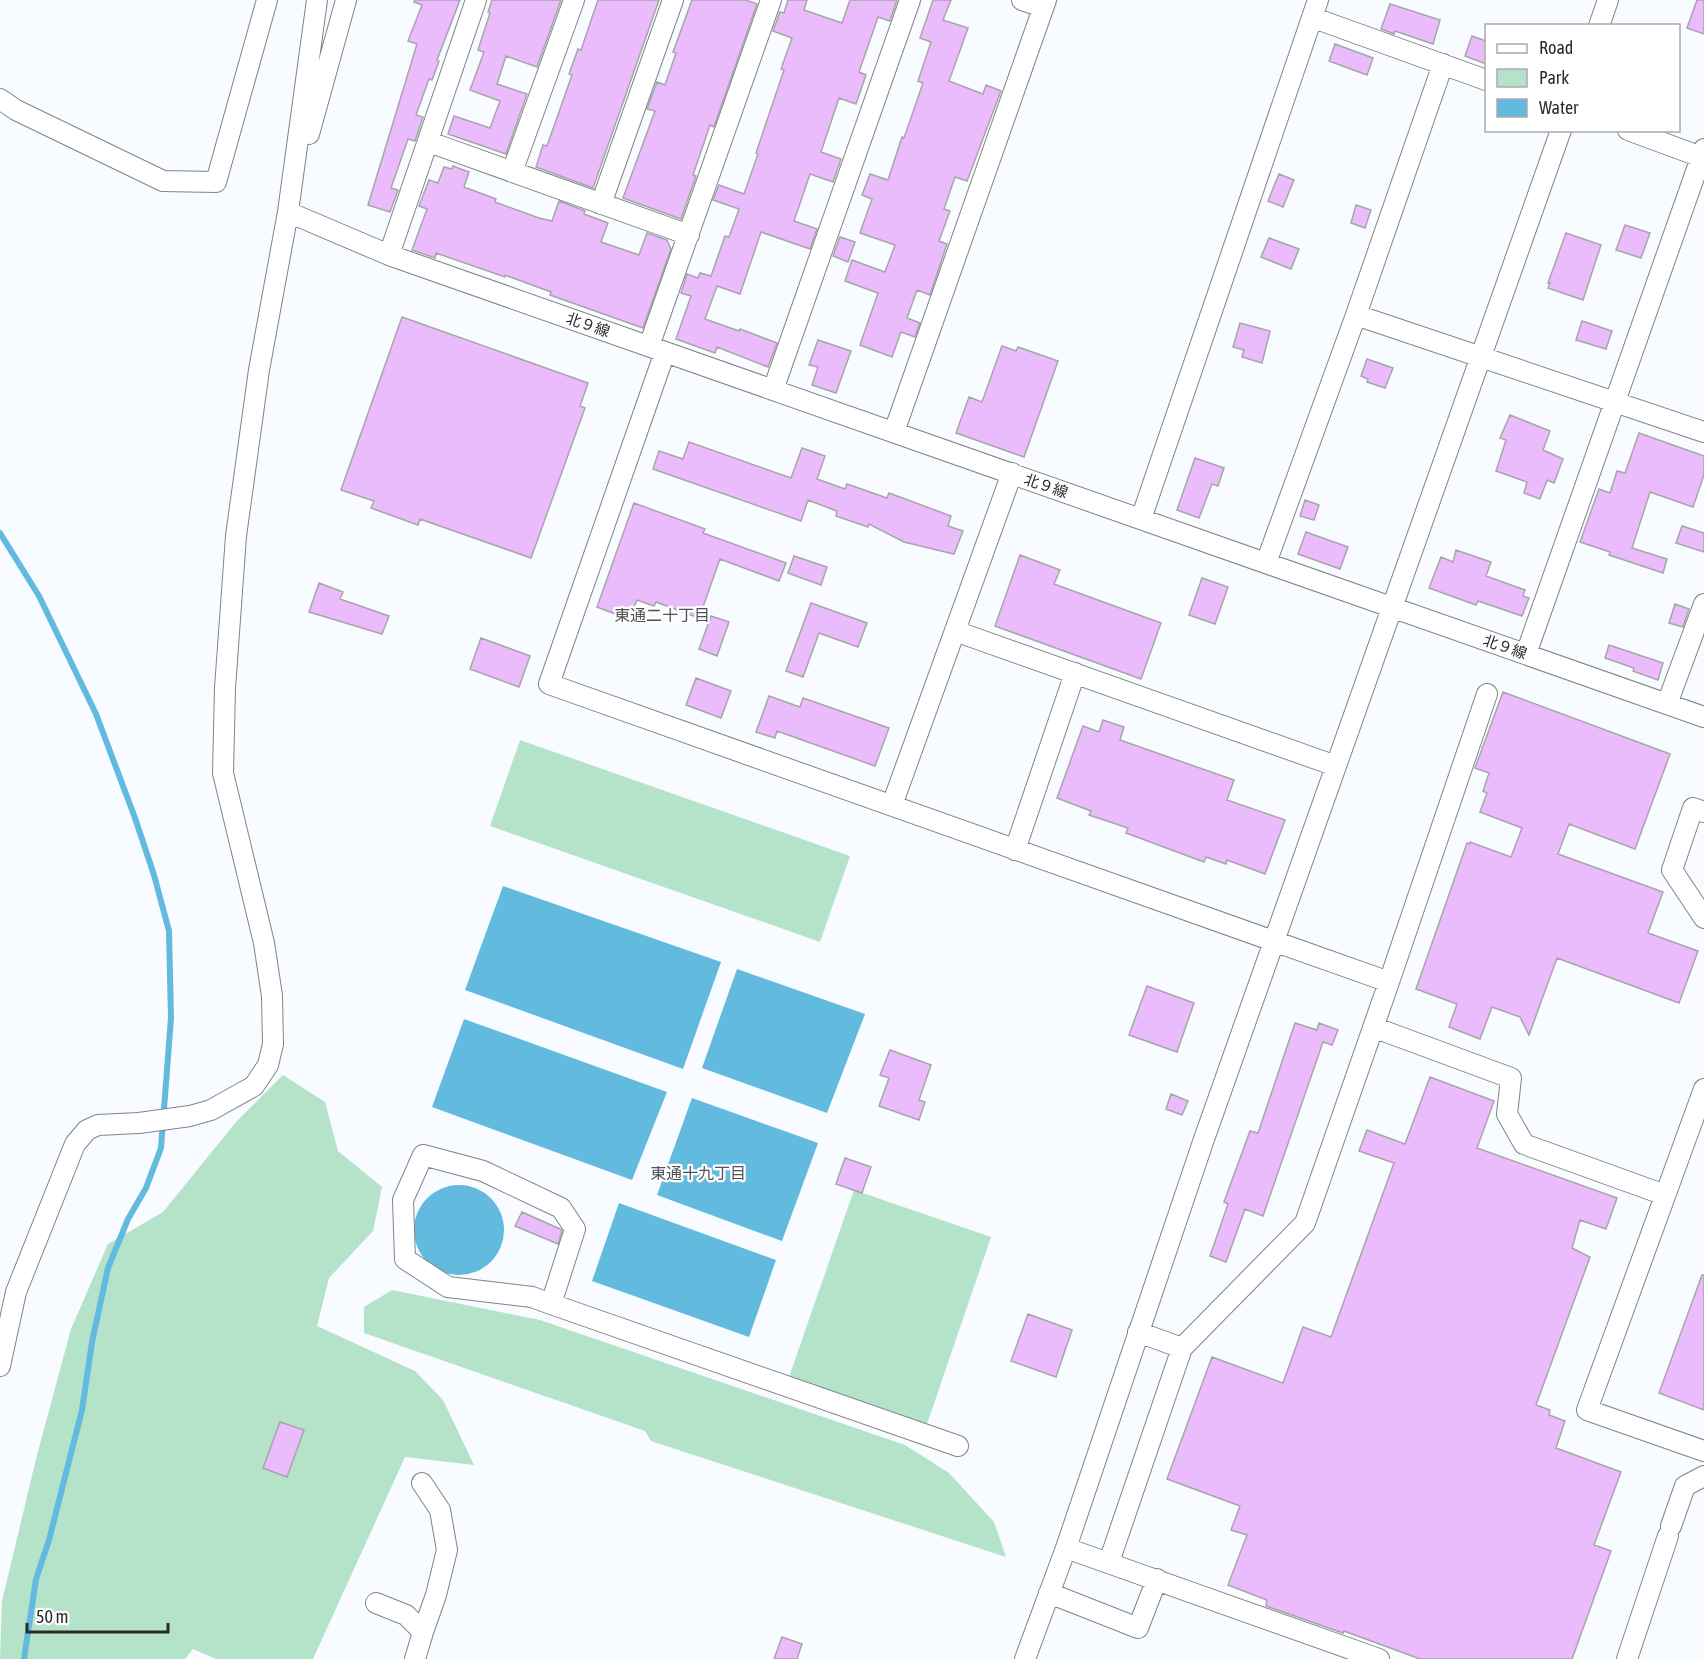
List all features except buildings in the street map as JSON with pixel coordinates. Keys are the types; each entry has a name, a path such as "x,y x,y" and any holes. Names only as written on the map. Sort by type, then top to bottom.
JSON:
{"street":[{"path":"0,99 16,110 163,181 216,182 267,0"},
{"path":"0,1366 16,1292 75,1144 87,1130 98,1125 139,1123 190,1116 211,1110 254,1086 268,1065 273,1044 272,996 264,943 223,773 225,688 236,536 259,370 288,212 317,0"},
{"path":"288,212 346,0"},
{"path":"389,255 476,0"},
{"path":"512,172 574,0"},
{"path":"601,204 673,0"},
{"path":"771,0 688,235 657,349 549,684 1389,982"},
{"path":"773,390 910,0"},
{"path":"894,432 1044,4 1022,0"},
{"path":"1600,24 1608,0"},
{"path":"1141,519 1316,9 1485,80"},
{"path":"1266,563 1356,315 1443,64"},
{"path":"1025,1659 1066,1548 1273,942 1560,132"},
{"path":"1527,654 1703,154 1634,132"},
{"path":"429,142 688,235"},
{"name":"北９線","path":"288,212 389,255 1704,717"},
{"path":"1356,315 1704,432"},
{"path":"892,805 1012,474"},
{"path":"1667,704 1704,604"},
{"path":"955,631 1336,766"},
{"path":"1015,850 1075,674"},
{"path":"1109,1563 1182,1348 1305,1223 1487,694"},
{"path":"1704,812 1693,808 1672,870 1704,918"},
{"path":"1373,1027 1511,1078 1507,1114 1526,1145 1665,1195"},
{"path":"1704,1089 1587,1410 1704,1451"},
{"path":"552,1304 575,1229 561,1208 483,1171 423,1155 403,1200 405,1259 448,1287 532,1297 552,1304 958,1446"},
{"path":"1138,1332 1182,1348"},
{"path":"1627,1659 1685,1486 1704,1476"},
{"path":"415,1659 436,1595 447,1550 440,1510 422,1483"},
{"path":"1066,1548 1379,1659"},
{"path":"1049,1593 1138,1628 1157,1579"},
{"path":"376,1603 406,1616 423,1632"}],"green space":[{"path":"520,740 850,856 820,942 490,826"},
{"path":"283,1075 325,1102 338,1151 382,1187 373,1231 329,1278 317,1326 415,1371 443,1400 474,1465 405,1457 313,1659 216,1659 193,1649 185,1659 0,1659 2,1601 36,1459 71,1329 108,1244 163,1212 236,1122"},
{"path":"854,1190 991,1237 926,1427 788,1380"},
{"path":"392,1290 540,1320 905,1445 949,1473 994,1522 1006,1557 651,1441 645,1431 364,1333 364,1307"}],"water":[{"path":"503,886 721,962 683,1069 465,990"},
{"path":"737,969 865,1014 827,1113 702,1068"},
{"path":"464,1019 667,1092 632,1180 432,1107"},
{"path":"692,1098 818,1143 782,1241 657,1195"},
{"path":"459,1185 476,1188 491,1198 501,1213 504,1230 501,1247 491,1262 476,1272 459,1275 442,1272 427,1262 417,1247 414,1230 417,1213 427,1198 442,1188"},
{"path":"619,1203 776,1260 749,1337 592,1281"}],"waterway":[{"path":"0,533 39,596 96,714 135,818 169,931 171,1018 161,1148 146,1188 128,1219 108,1268 92,1342 82,1410 49,1540 36,1579 24,1659"}],"district":[{"name":"東通二十丁目","path":"662,615"},
{"name":"東通十九丁目","path":"698,1173"}]}
